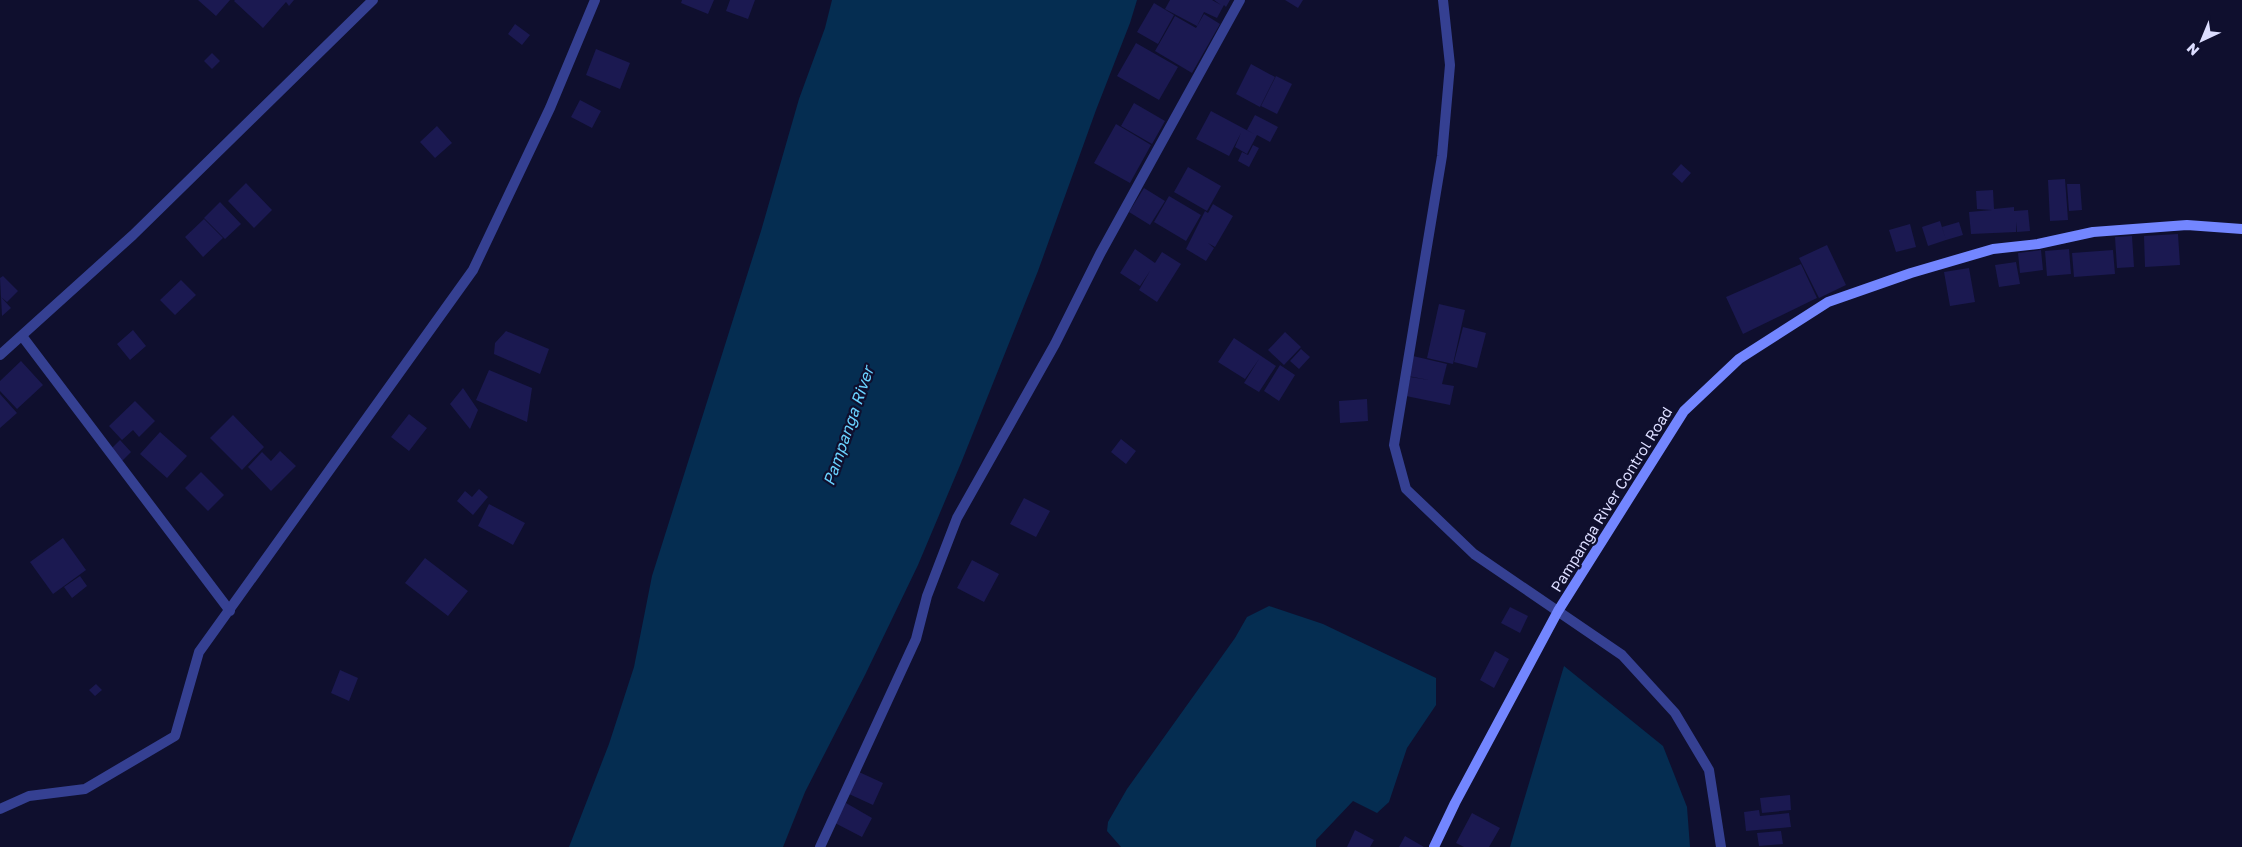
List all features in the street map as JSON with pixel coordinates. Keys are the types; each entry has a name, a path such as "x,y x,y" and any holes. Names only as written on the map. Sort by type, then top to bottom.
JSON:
{"main road":[{"name":"Pampanga River Control Road","path":"1434,847 1455,803 1558,611 1684,410 1739,359 1828,302 1911,273 1993,249 2038,244 2093,232 2187,225 2242,229"}],"street":[{"path":"0,356 133,235 374,0"},
{"path":"0,809 29,796 85,789 175,736 199,652 473,270 550,108 595,0"},
{"path":"820,847 916,639 927,596 957,518 1055,344 1100,254 1240,0"},
{"path":"1443,0 1450,66 1442,156 1394,445 1406,489 1474,554 1622,655 1675,713 1709,770 1721,847"},
{"path":"22,336 230,611"}],"water":[{"name":"Pampanga River","path":"832,0 1137,0 1038,271 961,463 918,565 865,675 805,792 783,847 569,847 609,744 634,667 652,576 761,231 799,99 825,28"},
{"path":"1269,606 1323,624 1436,678 1436,705 1407,748 1389,802 1377,813 1353,801 1316,840 1316,847 1121,847 1107,831 1108,822 1127,789 1235,638 1247,617"},
{"path":"1564,666 1663,746 1687,807 1690,847 1510,847"}],"building":[{"path":"198,0 230,0 216,16"},
{"path":"235,0 294,0 289,6 286,2 263,28"},
{"path":"682,0 714,0 708,14 681,3"},
{"path":"730,0 755,0 748,19 726,11"},
{"path":"1170,0 1212,0 1221,5 1214,0 1230,0 1226,7 1224,5 1217,18 1204,12 1197,26 1165,9"},
{"path":"1285,0 1303,0 1298,8"},
{"path":"1154,3 1174,15 1158,44 1137,32"},
{"path":"1204,14 1220,24 1192,73 1155,51 1175,16 1196,28"},
{"path":"515,24 530,35 522,45 508,34"},
{"path":"1136,43 1178,67 1159,100 1117,76"},
{"path":"596,49 630,63 620,89 586,75"},
{"path":"212,53 220,61 212,69 204,61"},
{"path":"1251,64 1275,77 1260,107 1236,94"},
{"path":"1276,76 1292,84 1277,114 1261,106"},
{"path":"580,100 601,111 592,128 571,117"},
{"path":"1134,103 1165,121 1152,144 1121,126"},
{"path":"1211,111 1254,134 1247,130 1255,115 1278,127 1270,142 1257,135 1247,154 1235,147 1241,133 1229,156 1196,139"},
{"path":"1116,124 1151,145 1130,183 1094,163"},
{"path":"437,126 452,143 435,158 420,142"},
{"path":"1253,145 1259,148 1249,167 1238,161 1242,152 1248,155"},
{"path":"1681,164 1691,173 1682,183 1672,174"},
{"path":"1188,167 1221,186 1207,211 1174,192"},
{"path":"2065,179 2068,220 2050,221 2048,180"},
{"path":"246,183 272,210 254,228 228,201"},
{"path":"2067,184 2080,184 2082,210 2069,211"},
{"path":"1144,188 1165,201 1150,225 1129,212"},
{"path":"1993,190 1994,209 2014,207 2014,211 2028,210 2030,231 2017,232 2016,222 2016,232 1971,234 1969,212 1992,210 1977,209 1976,191"},
{"path":"1169,196 1201,215 1186,241 1154,222"},
{"path":"220,202 241,224 225,239 204,218"},
{"path":"1213,204 1233,216 1215,247 1208,243 1214,248 1206,261 1186,249 1205,211 1208,213"},
{"path":"204,219 223,238 203,257 185,237"},
{"path":"1940,221 1946,240 1928,246 1922,227"},
{"path":"1959,222 1963,235 1946,240 1942,227"},
{"path":"1910,224 1916,247 1896,252 1889,230"},
{"path":"2178,234 2180,265 2145,267 2144,236"},
{"path":"2132,236 2134,267 2117,268 2115,237"},
{"path":"1827,245 1846,285 1819,298 1799,258"},
{"path":"1135,249 1155,263 1162,252 1181,264 1157,302 1139,290 1150,271 1140,286 1120,273"},
{"path":"2069,249 2071,274 2047,276 2045,251"},
{"path":"2041,250 2043,270 2020,273 2018,253"},
{"path":"2113,250 2115,274 2074,277 2072,253"},
{"path":"2016,262 2020,284 1999,287 1995,265"},
{"path":"1801,264 1817,298 1743,334 1726,297"},
{"path":"1969,268 1975,302 1950,306 1944,272"},
{"path":"3,276 18,291 7,302 1,297 0,278"},
{"path":"181,280 196,295 175,315 160,300"},
{"path":"1,297 11,308 2,316"},
{"path":"1439,304 1465,310 1453,364 1427,358"},
{"path":"1463,327 1486,333 1477,368 1454,362"},
{"path":"133,330 146,346 130,360 117,344"},
{"path":"506,331 549,349 540,374 494,354 495,343"},
{"path":"1285,332 1301,347 1284,365 1268,350"},
{"path":"1234,338 1276,366 1259,392 1244,383 1259,359 1245,379 1218,362"},
{"path":"1301,349 1310,357 1299,369 1290,361"},
{"path":"1413,356 1447,364 1442,384 1454,386 1450,405 1406,396 1410,377 1429,380 1408,376"},
{"path":"21,361 43,385 17,409 0,391 0,381"},
{"path":"1280,365 1295,375 1279,401 1264,391"},
{"path":"489,370 532,388 527,422 476,400"},
{"path":"463,388 478,410 470,429 450,404"},
{"path":"0,394 17,413 0,428"},
{"path":"1367,399 1368,421 1340,423 1339,401"},
{"path":"135,401 155,421 139,437 133,430 122,440 109,426"},
{"path":"409,414 427,428 409,451 391,437"},
{"path":"233,415 264,447 242,470 210,438"},
{"path":"160,432 187,456 167,478 140,454"},
{"path":"1121,439 1136,451 1126,464 1111,452"},
{"path":"120,440 131,452 121,462 110,450"},
{"path":"280,451 296,466 271,491 248,467 262,452 271,461"},
{"path":"201,472 224,495 208,511 185,488"},
{"path":"479,489 488,497 473,515 457,501 465,491 472,497"},
{"path":"1024,498 1050,511 1036,537 1010,524"},
{"path":"489,504 525,523 513,545 478,526"},
{"path":"63,538 86,570 53,594 30,562"},
{"path":"425,558 468,591 448,616 405,583"},
{"path":"972,560 999,574 984,602 957,588"},
{"path":"80,576 87,586 72,598 64,587"},
{"path":"1510,607 1528,616 1520,633 1501,623"},
{"path":"1495,651 1509,659 1494,688 1480,680"},
{"path":"340,670 358,678 349,701 331,693"},
{"path":"96,684 102,690 95,696 89,690"},
{"path":"859,772 883,783 873,805 849,794"},
{"path":"1790,795 1791,810 1762,813 1760,798"},
{"path":"846,803 872,818 862,837 835,823"},
{"path":"1759,810 1760,816 1789,813 1791,827 1746,831 1744,812"},
{"path":"1472,813 1500,828 1489,847 1464,847 1456,843"},
{"path":"1355,830 1374,840 1370,847 1347,847"},
{"path":"1781,831 1783,844 1759,846 1757,833"},
{"path":"1405,836 1424,847 1399,847"}]}
